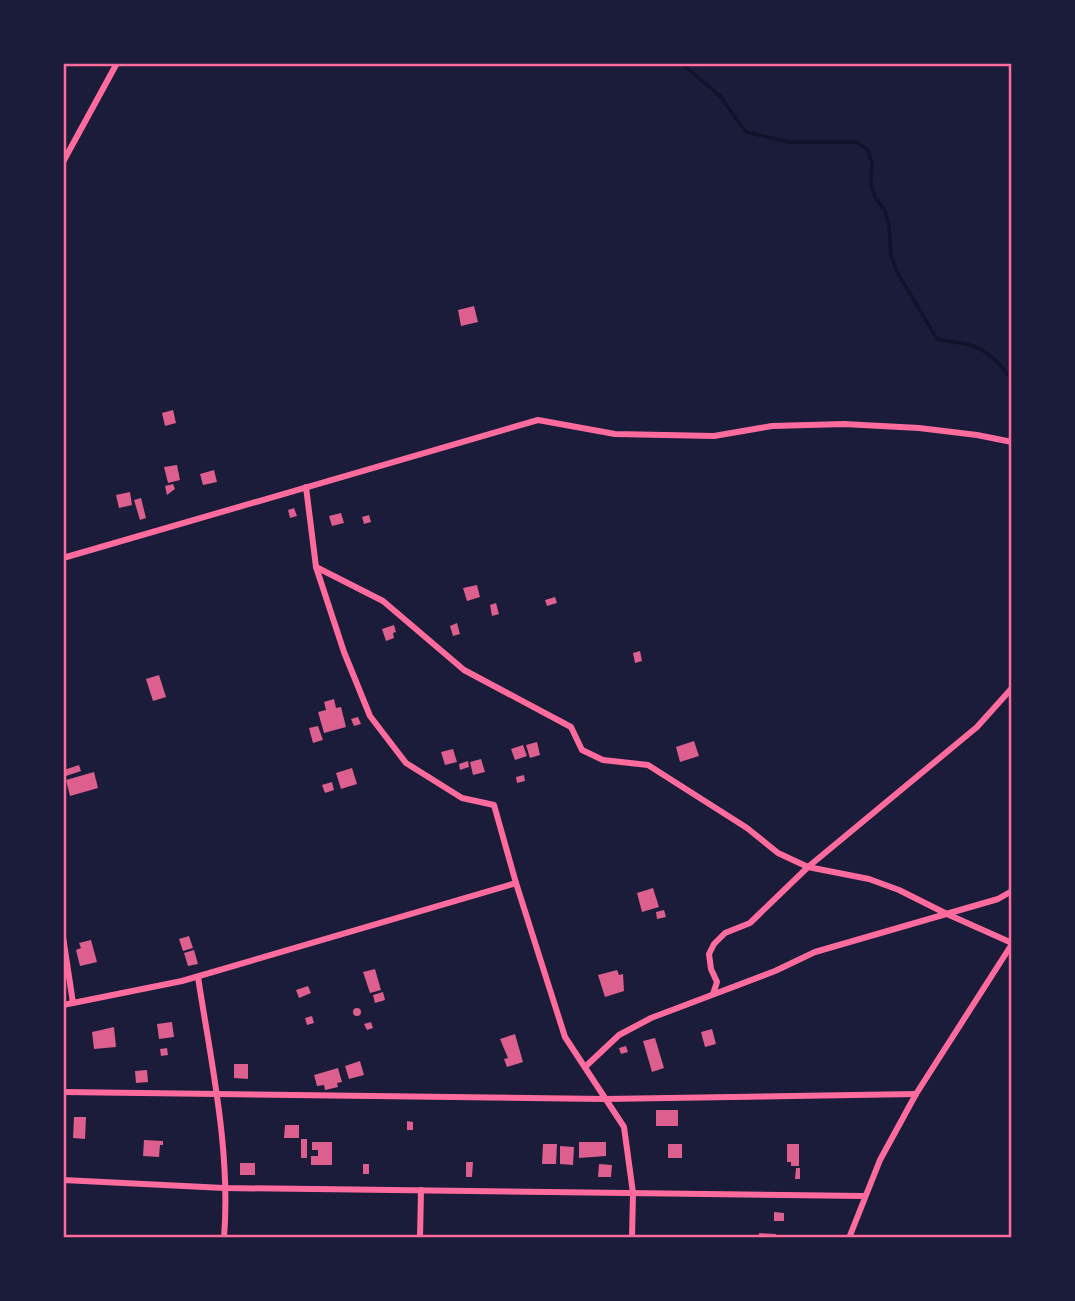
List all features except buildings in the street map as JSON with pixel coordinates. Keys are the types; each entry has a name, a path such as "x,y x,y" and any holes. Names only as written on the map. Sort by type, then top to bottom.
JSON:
{"street":[{"path":"63,162 117,63"},
{"path":"63,558 538,419 615,434 714,436 772,426 844,424 919,428 1012,442"},
{"path":"306,487 316,568 344,652 370,716 406,763 461,798 494,805 565,1037 624,1127 633,1193 632,1238"},
{"path":"316,568 383,601 464,670 571,727 582,750 603,760 648,765 747,828 778,853 808,867 869,879 899,890 1012,943 916,1094 880,1160 849,1238"},
{"path":"713,994 716,982 709,954 714,944 725,933 750,923 808,867 977,727 1012,688"},
{"path":"63,1005 198,976 516,883"},
{"path":"584,1067 619,1035 651,1018 775,971 815,952 998,899 1012,891"},
{"path":"63,937 74,1003"},
{"path":"198,976 223,1148 224,1238"},
{"path":"63,1092 605,1099 916,1094"},
{"path":"63,1180 224,1188 865,1196"},
{"path":"420,1238 421,1190"}],"waterway":[{"path":"681,63 720,96 746,132 789,142 856,142 868,150 872,163 871,184 875,197 885,211 891,255 897,272 937,339 983,350 1012,380"}]}
